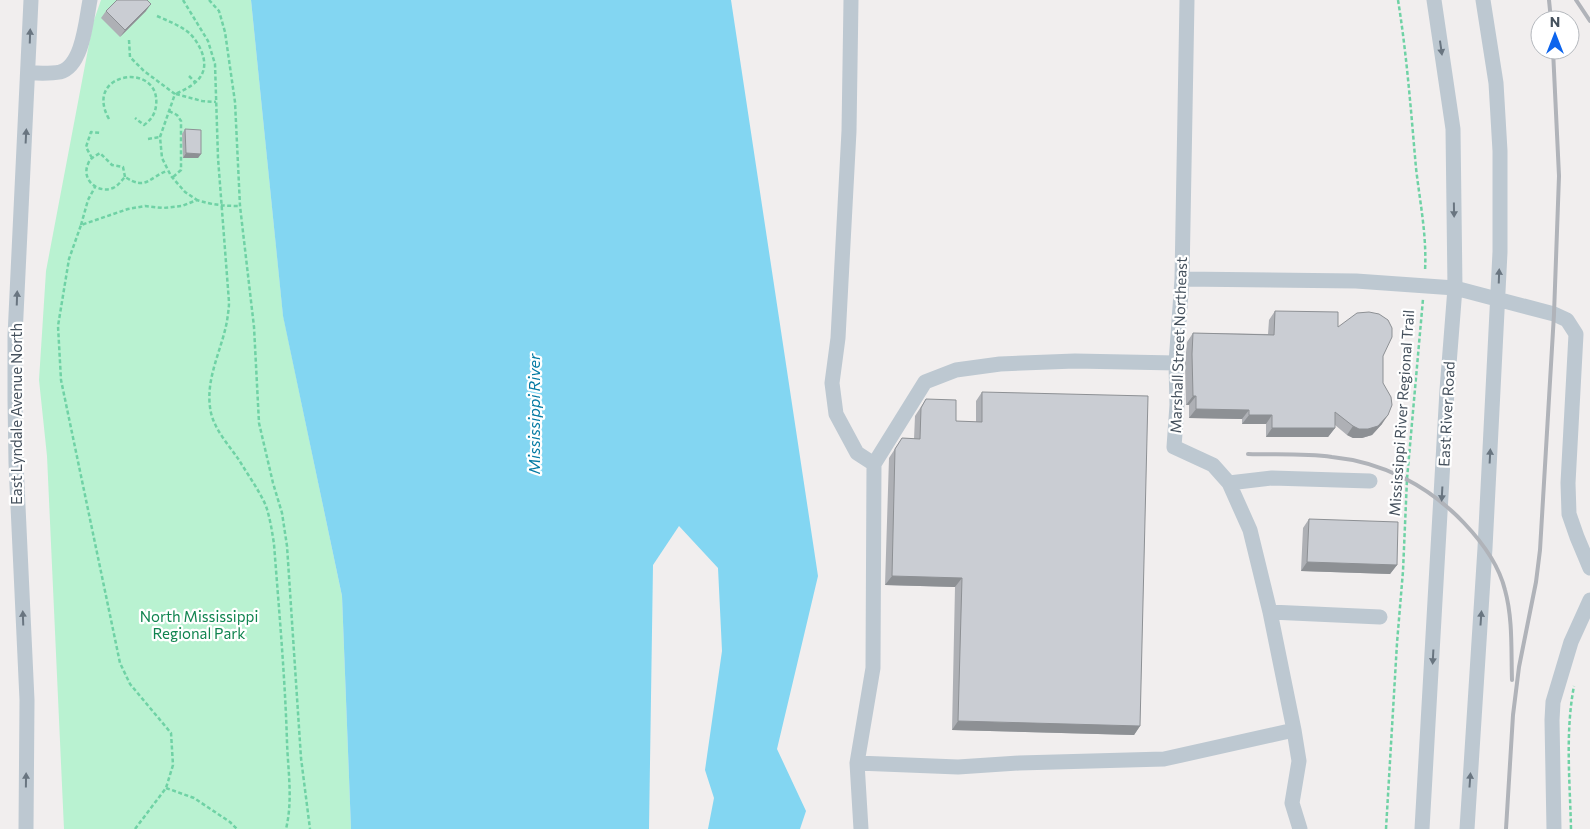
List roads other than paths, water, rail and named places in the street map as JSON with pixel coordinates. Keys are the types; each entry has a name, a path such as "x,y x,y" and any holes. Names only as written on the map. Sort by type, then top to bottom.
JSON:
{"street":[{"name":"East Lyndale Avenue North","path":"26,829 27,700 16,463 15,400 18,265 29,73 31,0"},
{"path":"29,73 61,72 71,66 78,55 90,0"},
{"path":"851,0 849,131 838,338 832,383 836,414 856,453 874,464"},
{"name":"Marshall Street Northeast","path":"1187,0 1182,280 1176,363 1177,404 1174,447 1213,465 1229,483 1250,530 1270,612 1294,730 1299,761 1292,803 1300,829"},
{"name":"East River Road","path":"1422,829 1447,390 1455,288 1453,129 1434,0"},
{"path":"1467,829 1499,300 1500,151 1496,83 1484,0"},
{"path":"1182,280 1356,281 1455,288 1554,314 1567,320 1576,334 1568,483 1569,507 1577,537 1590,568"},
{"path":"861,829 857,763 873,668 874,464 925,382 956,370 1000,364 1056,362 1176,363"},
{"path":"1229,483 1272,478 1370,481"},
{"path":"1554,829 1553,702 1571,642 1590,600"},
{"path":"1270,612 1380,617"},
{"path":"857,763 958,767 1019,763 1164,759 1294,730"}],"water":[{"name":"Mississippi River","path":"251,0 731,0 818,576 777,749 806,811 800,829 708,829 714,798 705,770 722,651 718,568 679,526 653,565 649,829 351,829 342,596 283,316"}],"railway":[{"path":"1549,0 1550,10"},
{"path":"1576,0 1590,21"},
{"path":"1506,829 1513,715 1519,667 1536,582 1540,550 1554,314 1559,176 1553,60"},
{"path":"1248,454 1322,456 1369,464 1404,478 1436,498 1471,530 1499,572 1508,601 1512,680"}],"park label":[{"name":"North Mississippi Regional Park","path":"199,626"}]}
